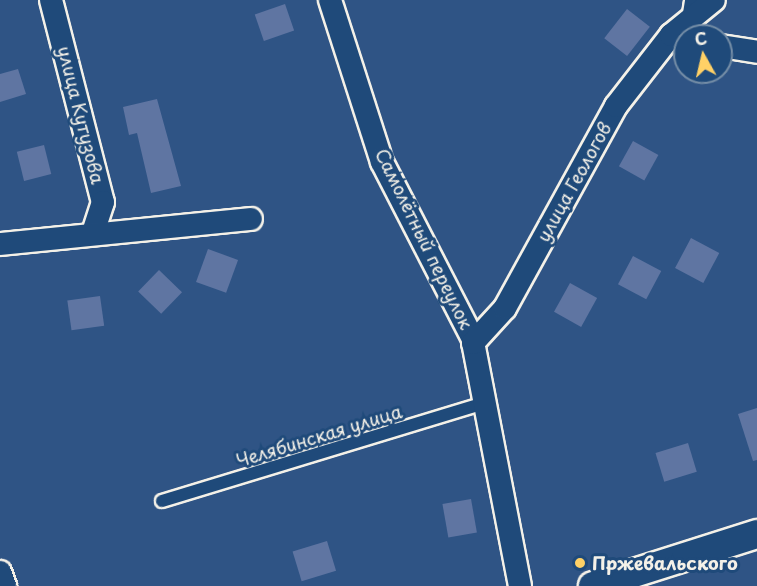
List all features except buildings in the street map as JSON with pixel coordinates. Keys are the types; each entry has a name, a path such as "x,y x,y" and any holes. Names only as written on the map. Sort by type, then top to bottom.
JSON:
{"street":[{"name":"улица Кутузова","path":"51,0 102,202 94,230"},
{"name":"Самолётный переулок","path":"330,0 382,162 474,342 520,586"},
{"name":"улица Геологов","path":"684,24 714,0"},
{"name":"улица Геологов","path":"474,342 505,308 616,106 673,37"},
{"path":"733,51 754,59"},
{"path":"0,244 94,230 251,219"},
{"path":"593,586 757,534"},
{"path":"0,572 5,586"}],"lane":[{"name":"Челябинская улица","path":"162,501 484,403"}],"place":[{"name":"Пржевальского","path":"580,563"}]}
